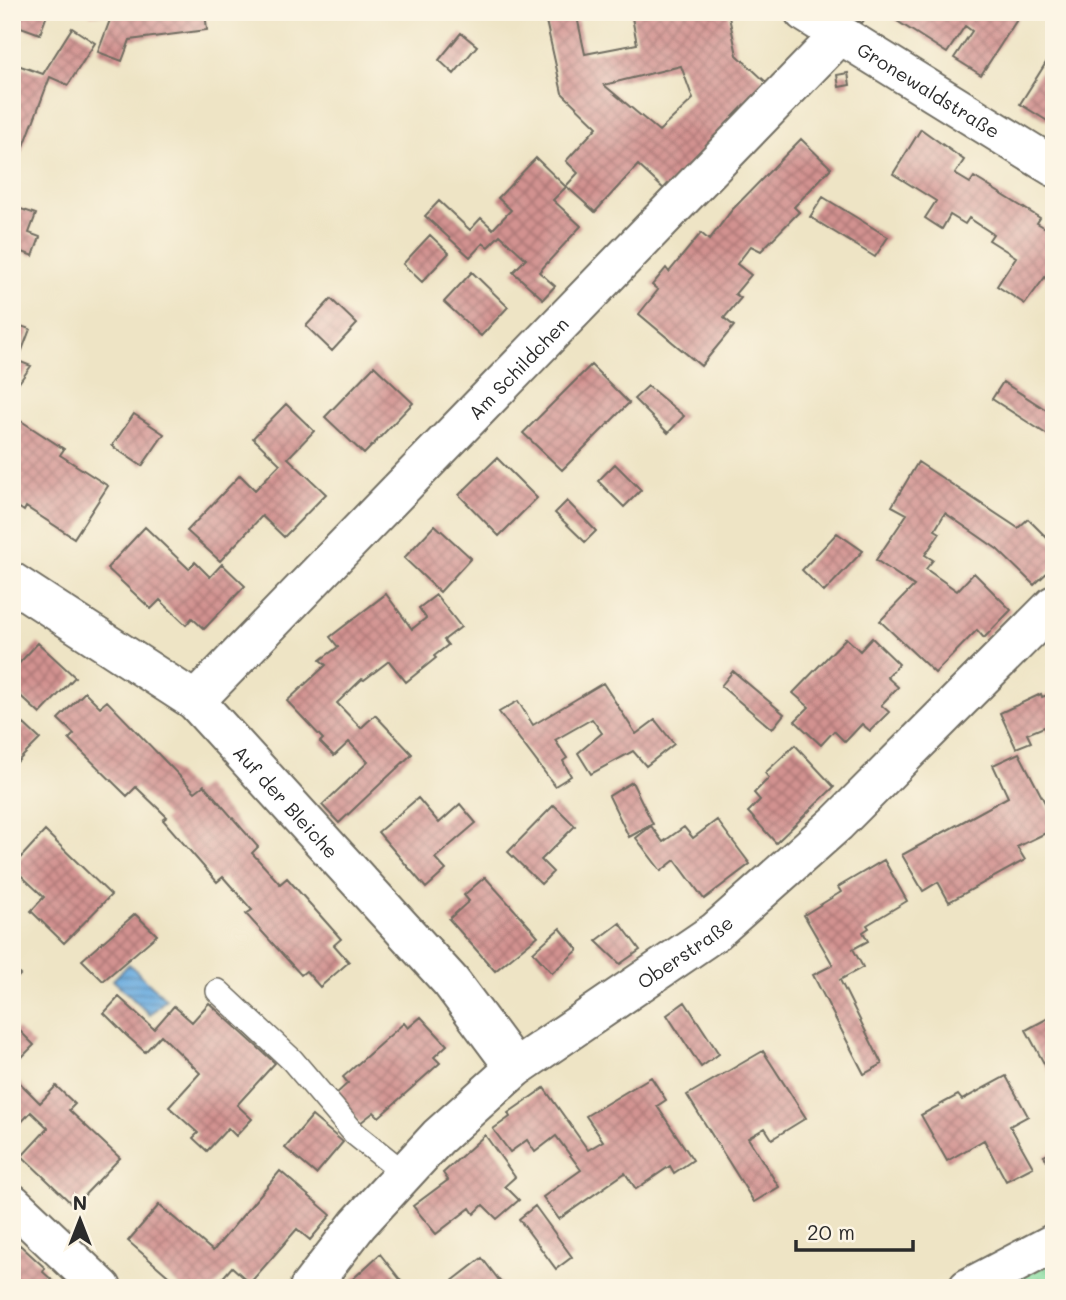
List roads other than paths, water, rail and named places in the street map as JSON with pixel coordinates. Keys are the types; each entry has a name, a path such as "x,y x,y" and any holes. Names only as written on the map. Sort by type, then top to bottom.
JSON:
{"street":[{"name":"Gronewaldstraße","path":"804,12 1054,167"},
{"name":"Am Schildchen","path":"195,701 840,35"},
{"name":"Auf der Bleiche","path":"12,582 195,701 451,982 515,1068"},
{"name":"Oberstraße","path":"309,1288 358,1224 438,1138 515,1068 716,931 837,823 1054,605"},
{"path":"12,1203 102,1288"},
{"path":"968,1288 1054,1243"}],"lane":[{"path":"218,991 292,1060 355,1134 405,1174"}],"water":[{"path":"129,964 166,999 150,1015 113,980"}]}
